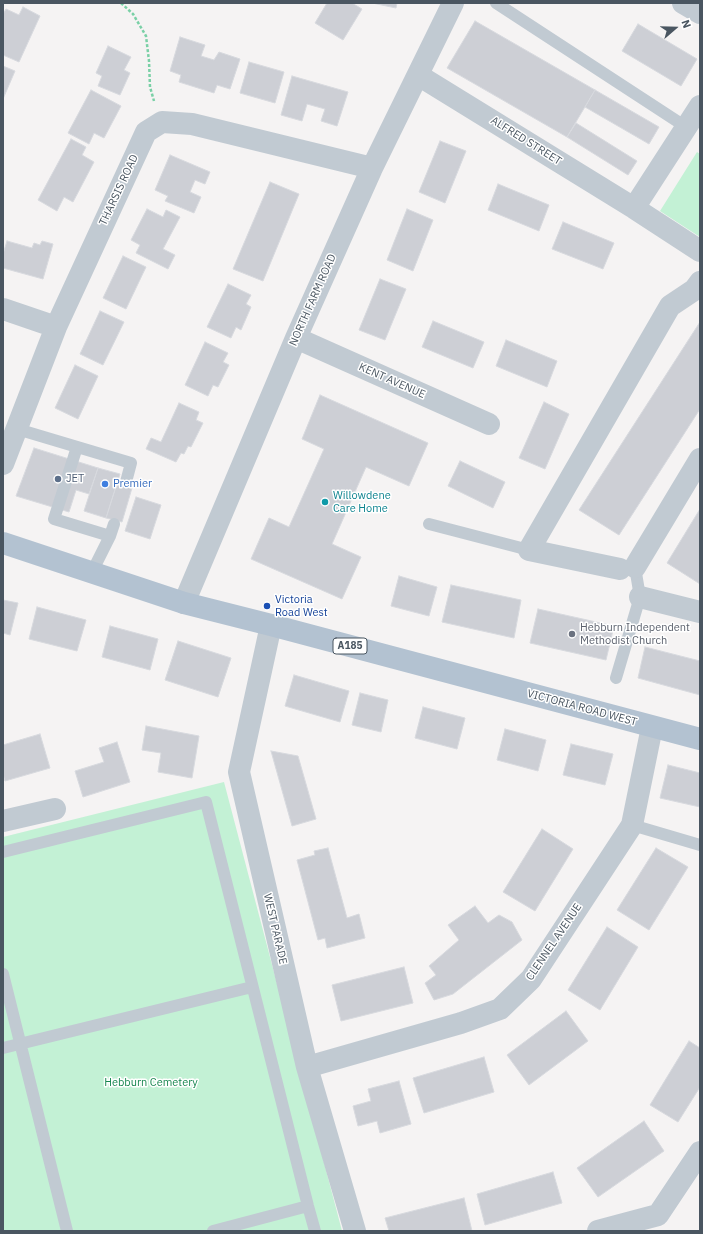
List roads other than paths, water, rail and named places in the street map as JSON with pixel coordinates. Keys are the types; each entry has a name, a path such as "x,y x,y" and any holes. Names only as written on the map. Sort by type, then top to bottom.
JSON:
{"main road":[{"name":"VICTORIA ROAD WEST","path":"3,543 184,603 700,739"}],"street":[{"name":"NORTH FARM ROAD","path":"184,603 296,338 372,168 453,3"},
{"path":"683,3 700,13"},
{"name":"ALFRED STREET","path":"418,75 634,208 700,251"},
{"path":"634,208 693,132 700,106"},
{"name":"THARSIS ROAD","path":"3,464 56,327 146,132 162,122 192,124 372,168"},
{"path":"700,282 694,290 670,306 529,550 627,568 700,459"},
{"path":"3,308 56,327"},
{"name":"KENT AVENUE","path":"296,338 489,424"},
{"path":"640,597 700,612"},
{"name":"WEST PARADE","path":"271,625 239,772 307,1067 355,1231"},
{"name":"CLENNEL AVENUE","path":"307,1067 461,1023 500,1009 532,979 632,825 652,727"},
{"path":"3,821 55,809"},
{"path":"598,1231 658,1215 700,1152"}],"lane":[{"path":"496,3 693,132"},
{"path":"17,429 130,463 126,482"},
{"path":"77,447 54,519 110,536"},
{"path":"92,572 110,536 114,524"},
{"path":"429,524 529,550"},
{"path":"616,678 640,597 627,568"},
{"path":"3,852 206,802 315,1231"},
{"path":"632,825 700,845"},
{"path":"3,974 67,1231"},
{"path":"3,1048 252,987"},
{"path":"213,1231 308,1206"}],"place":[{"name":"JET","path":"58,479"},
{"name":"Premier","path":"105,484"},
{"name":"Willowdene Care Home","path":"325,502"},
{"name":"Victoria Road West","path":"267,606"},
{"name":"Hebburn Independent Methodist Church","path":"572,634"}],"park label":[{"name":"Hebburn Cemetery","path":"151,1083"}]}
